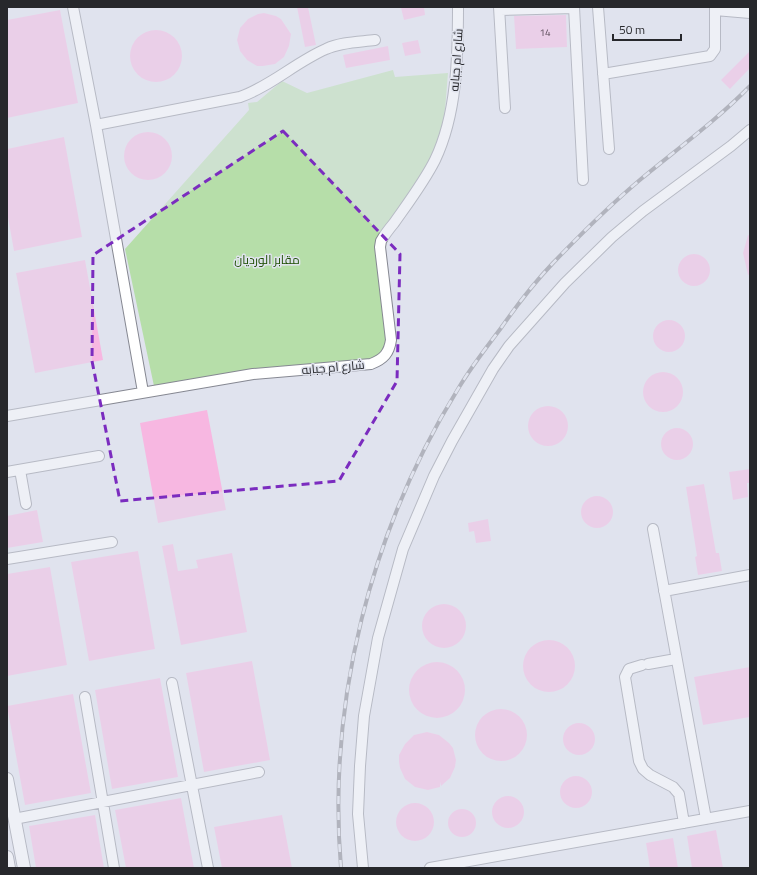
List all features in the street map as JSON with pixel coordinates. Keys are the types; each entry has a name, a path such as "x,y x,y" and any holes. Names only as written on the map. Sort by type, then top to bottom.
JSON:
{"main road":[{"path":"7,779 24,868"},
{"path":"7,857 9,868"}],"street":[{"path":"72,7 96,125 143,392"},
{"name":"شارع ام جبابه","path":"7,416 253,374 371,364 379,361 386,355 392,340 380,247 381,241 422,183 435,160 444,138 450,116 454,87 458,7"},
{"path":"505,108 499,8 574,7 583,180"},
{"path":"598,7 609,149"},
{"path":"603,74 710,56 715,49 715,8 750,13"},
{"path":"96,125 240,97 254,91 327,48 341,44 374,40"},
{"path":"363,868 358,814 360,766 364,716 378,638 403,549 434,476 452,441 493,369 509,346 565,283 612,237 643,211 731,146 750,130"},
{"path":"7,472 99,456"},
{"path":"20,470 26,504"},
{"path":"653,529 706,819"},
{"path":"7,559 112,542"},
{"path":"664,591 750,575"},
{"path":"676,659 629,669 625,677 639,761 643,769 650,775 673,787 679,794 684,823"},
{"path":"172,683 208,868"},
{"path":"85,697 114,868"},
{"path":"14,818 259,772"},
{"path":"430,868 750,811"}],"highlighted area":[{"path":"283,131 400,254 397,381 339,481 120,501 92,361 93,255"}],"green space":[{"name":"مقابر الورديان","path":"393,70 395,77 448,73 443,122 434,151 420,178 377,239 386,342 382,351 376,357 370,359 154,386 125,249 249,110 248,103 257,102 282,81 307,93"}],"building":[{"path":"297,7 308,7 316,45 305,47"},
{"path":"424,7 425,15 404,20 401,8"},
{"path":"60,10 78,103 7,118 7,20"},
{"path":"264,13 281,19 291,34 289,46 284,57 275,64 257,66 247,60 240,51 237,40 240,28 248,19"},
{"path":"566,15 567,47 516,49 514,16"},
{"path":"151,30 161,30 175,37 182,51 182,61 175,75 161,82 151,82 141,78 134,71 130,61 130,51 134,41 141,34"},
{"path":"418,40 421,53 405,56 402,43"},
{"path":"388,46 390,60 346,68 343,55"},
{"path":"750,51 750,68 730,89 721,80"},
{"path":"143,132 153,132 165,139 172,151 172,161 165,173 153,180 143,180 135,176 128,169 124,161 124,151 128,143 135,136"},
{"path":"64,137 82,237 14,251 7,212 7,149"},
{"path":"748,235 750,236 750,274 748,275 743,253"},
{"path":"691,254 697,254 707,261 710,270 709,276 703,283 697,286 691,286 681,279 678,273 678,267 685,257"},
{"path":"85,260 103,360 35,373 16,273"},
{"path":"666,320 672,320 682,327 685,336 684,342 678,349 672,352 666,352 656,345 653,339 653,333 660,323"},
{"path":"667,372 674,375 680,381 683,392 682,400 674,409 667,412 659,412 652,409 644,400 643,388 646,381 655,373"},
{"path":"552,406 559,409 565,415 568,426 567,434 559,443 552,446 544,446 537,443 529,434 528,422 531,415 540,407"},
{"path":"207,410 226,510 158,523 140,423"},
{"path":"674,428 680,428 690,435 693,444 692,450 686,457 680,460 674,460 664,453 661,447 661,441 668,431"},
{"path":"750,469 750,483 747,483 748,497 733,500 729,472"},
{"path":"704,484 716,553 719,553 722,571 698,575 695,557 697,556 686,487"},
{"path":"594,496 600,496 610,503 613,512 612,518 606,525 600,528 594,528 584,521 581,515 581,509 588,499"},
{"path":"37,510 43,542 7,548 7,516"},
{"path":"488,519 491,541 476,543 474,531 469,532 468,523"},
{"path":"173,544 178,571 198,568 196,560 232,553 247,632 181,645 162,546"},
{"path":"138,551 155,649 89,661 71,562"},
{"path":"50,567 67,665 7,676 7,574"},
{"path":"440,604 448,604 453,605 460,610 465,617 465,635 460,642 453,647 440,648 432,645 425,638 422,630 422,622 425,614 432,607"},
{"path":"544,640 554,640 564,644 571,651 575,661 575,671 571,681 564,688 554,692 544,692 534,688 527,681 523,671 523,661 527,651 534,644"},
{"path":"252,661 270,760 204,772 186,673"},
{"path":"431,662 443,662 453,666 461,674 465,684 465,696 461,706 453,714 443,718 431,718 421,714 413,706 409,696 409,684 413,674 421,666"},
{"path":"750,667 750,717 703,725 694,677"},
{"path":"160,678 178,777 112,789 95,690"},
{"path":"73,694 91,793 25,805 7,706"},
{"path":"496,709 506,709 516,713 523,720 527,730 527,740 523,750 516,757 506,761 496,761 486,757 479,750 475,740 475,730 479,720 486,713"},
{"path":"576,723 582,723 592,730 595,739 594,745 588,752 582,755 576,755 566,748 563,742 563,736 570,726"},
{"path":"427,732 439,735 449,743 453,748 456,760 455,767 450,778 441,786 440,782 440,787 428,790 415,787 405,779 399,762 399,755 405,744 414,735"},
{"path":"573,776 579,776 589,783 592,792 591,798 585,805 579,808 573,808 563,801 560,795 560,789 567,779"},
{"path":"505,796 511,796 521,803 524,812 523,818 517,825 511,828 505,828 495,821 492,815 492,809 499,799"},
{"path":"181,798 194,868 126,868 115,810"},
{"path":"411,803 419,803 429,808 433,815 433,829 429,836 419,841 411,841 401,836 399,833 396,826 396,818 401,808 404,806"},
{"path":"462,809 472,813 476,823 472,833 462,837 452,833 448,823 452,813"},
{"path":"95,815 104,868 36,868 29,826"},
{"path":"282,815 292,868 222,868 214,827"},
{"path":"716,830 723,868 692,868 687,836"},
{"path":"673,838 678,868 650,868 646,843"}],"railway":[{"path":"341,868 338,806 341,743 349,681 362,619 379,559 401,500 427,443 473,365 532,286 618,199 710,123 750,86"}]}
